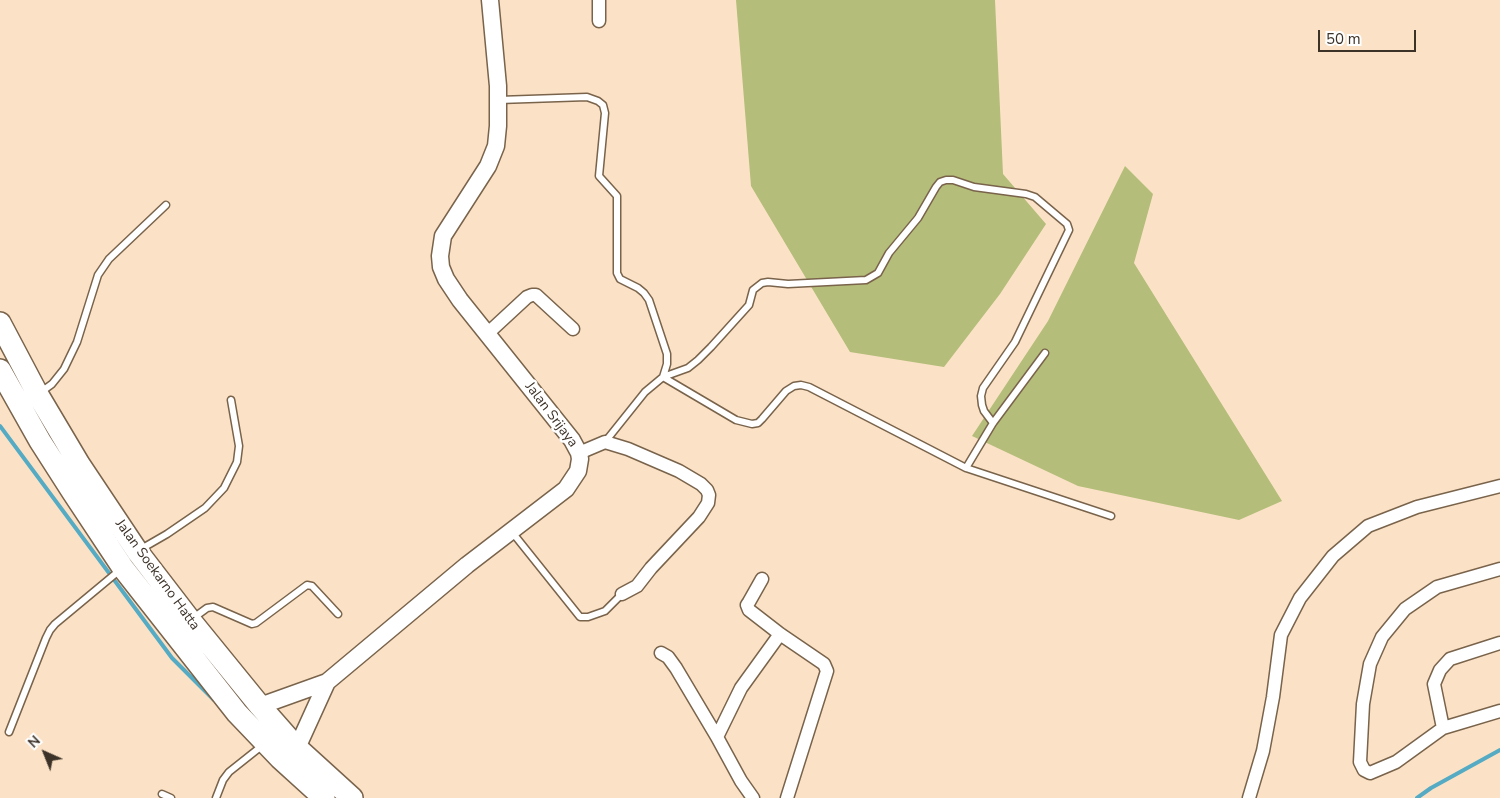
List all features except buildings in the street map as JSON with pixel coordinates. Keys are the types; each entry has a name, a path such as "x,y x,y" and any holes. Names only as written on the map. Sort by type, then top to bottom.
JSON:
{"highway":[{"name":"Jalan Soekarno Hatta","path":"0,324 38,395 79,464 137,551 260,706 297,748 352,798"},
{"name":"Jalan Soekarno Hatta","path":"0,370 119,571 264,744 324,798"}],"street":[{"name":"Jalan Srijaya","path":"297,748 326,682 467,565 566,489 578,471 579,453 572,440 446,280 441,267 440,256 443,236 488,166 496,146 498,100 490,0"},
{"path":"599,0 599,21"},
{"path":"488,334 527,297 532,295 536,295 573,329"},
{"path":"579,453 605,442 628,449 679,471 701,484 709,495 708,503 699,517 651,568 637,586 622,594"},
{"path":"1249,798 1263,751 1274,697 1281,635 1300,598 1334,556 1368,526 1417,507 1500,486"},
{"path":"1500,569 1437,587 1405,609 1382,637 1370,664 1364,704 1360,762 1364,770 1370,773 1396,762 1443,728 1500,711"},
{"path":"762,579 749,602 748,608 780,634 824,664 827,671 787,798"},
{"path":"717,737 741,688 780,634"},
{"path":"1443,728 1434,684 1440,670 1450,659 1500,643"},
{"path":"661,654 668,657 676,668 753,798"},
{"path":"260,706 326,682"}],"lane":[{"path":"498,100 587,97 603,105 605,113 599,176 616,196 617,273 620,279 638,288 649,300 667,354 667,364 663,376"},
{"path":"605,442 645,392 663,376 680,371 698,360 712,347 749,305 753,290 762,283 788,284 866,280 878,273 889,252 918,218 940,182 952,180 974,187 1026,194 1035,197 1067,224 1069,230 1016,342 983,388 981,396 982,405 993,424"},
{"path":"38,395 52,384 64,369 77,342 98,275 109,259 166,205"},
{"path":"966,468 993,424 1045,353"},
{"path":"663,376 736,420 752,424 758,423 786,391 801,384 966,468 1111,516"},
{"path":"137,551 205,508 224,488 237,462 239,446 231,400"},
{"path":"511,531 580,617 588,617 605,612 622,594"},
{"path":"9,732 46,638 55,624 119,571"},
{"path":"190,620 212,607 252,624 256,623 307,585 312,586 338,614"},
{"path":"216,798 223,780 229,772 264,744"},
{"path":"162,794 171,798"}],"green space":[{"path":"736,0 995,0 1003,174 1046,224 1000,294 944,367 850,352 751,186"},
{"path":"1125,166 1153,194 1134,263 1282,501 1239,520 1078,486 972,436 1048,321"}],"waterway":[{"path":"0,426 172,658 214,700"},
{"path":"1417,798 1431,788 1500,750"}]}
